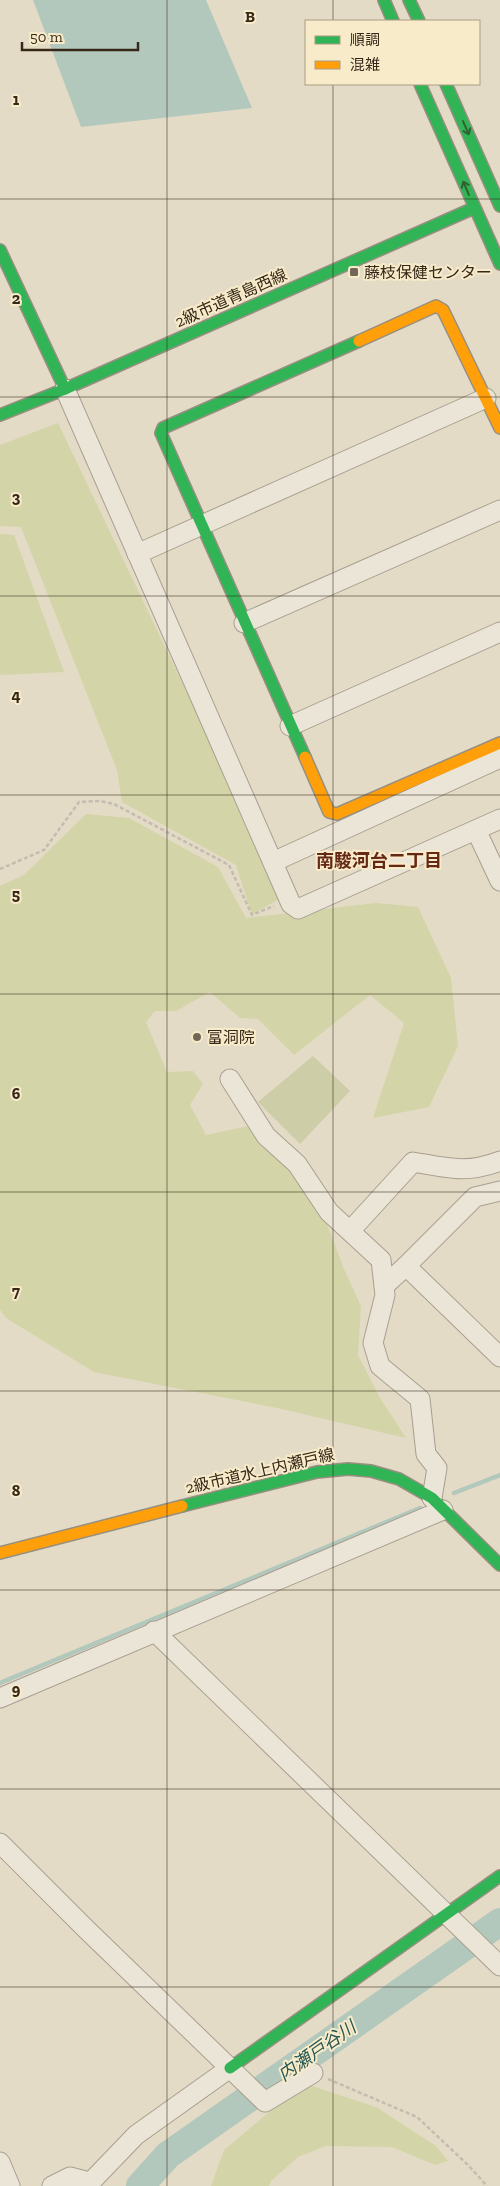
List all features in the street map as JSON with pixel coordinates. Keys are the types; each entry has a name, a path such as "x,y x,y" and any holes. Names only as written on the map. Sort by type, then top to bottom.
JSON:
{"street":[{"path":"384,0 393,20"},
{"path":"409,0 418,20"},
{"path":"420,85 500,264"},
{"path":"446,85 499,201 474,208"},
{"name":"2級市道青島西線","path":"0,415 65,389 474,208"},
{"path":"0,250 6,278 65,389 273,862 290,899 298,909 500,819"},
{"path":"500,428 443,310 436,306 164,428 161,433 200,526 328,812 336,814 500,743"},
{"path":"138,554 486,398"},
{"path":"244,623 500,510"},
{"path":"290,726 500,632"},
{"path":"273,862 500,758"},
{"path":"476,830 500,881"},
{"path":"0,1698 437,1504 437,1468 426,1454 420,1398 380,1366 373,1342 385,1295 381,1260 329,1212 297,1164 266,1136 230,1079"},
{"path":"350,1231 414,1162 462,1170 488,1166 500,1161"},
{"path":"384,1286 475,1197 500,1191"},
{"path":"406,1266 500,1357"},
{"name":"2級市道水上内瀬戸線","path":"0,1553 317,1472 348,1468 371,1471 399,1479 437,1504 500,1565"},
{"path":"154,1631 500,1966"},
{"path":"0,1843 265,2102 313,2073"},
{"path":"52,2186 70,2177 88,2184 136,2135 500,1876"},
{"path":"0,2162 10,2186"}],"path":[{"path":"0,869 44,850 79,802 100,801 114,804 229,865 252,915 290,899"},
{"path":"313,2073 375,2097 418,2117 487,2186"}],"green space":[{"path":"58,423 284,896 252,915 236,865 122,802 117,770 21,527 0,526 0,445"},
{"path":"0,534 14,535 64,672 0,675"},
{"path":"86,814 129,818 218,867 246,918 376,903 418,907 451,978 458,1046 429,1107 373,1118 404,1023 370,995 294,1055 258,1019 240,1018 210,992 176,1011 155,1011 146,1022 167,1072 193,1071 203,1084 190,1105 206,1135 263,1123 304,1163 344,1269 361,1306 358,1355 380,1398 406,1438 277,1408 94,1372 6,1318 0,1309 0,886 24,875"},
{"path":"313,1056 350,1091 300,1144 258,1102"},
{"path":"309,2085 376,2107 436,2146 448,2161 435,2165 392,2147 325,2146 298,2157 271,2181 269,2186 211,2186 224,2150 275,2107"}],"shaded area":[{"path":"33,0 206,0 252,108 81,127"}],"waterway":[{"path":"454,1493 500,1475"},
{"path":"0,1683 420,1508"},
{"name":"内瀬戸谷川","path":"140,2186 168,2155 500,1922"}],"traffic: fast":[{"path":"384,0 393,20"},
{"path":"409,0 419,20"},
{"path":"420,85 500,264"},
{"path":"446,85 500,206"},
{"path":"0,415 65,389 474,208"},
{"path":"0,250 65,389"},
{"path":"305,757 161,433 163,428 359,341"},
{"path":"182,1506 317,1472 348,1469 371,1471 399,1479 432,1498 500,1565"},
{"path":"230,2068 500,1876"}],"traffic: slow":[{"path":"359,341 436,306 443,310 500,428"},
{"path":"305,757 329,812 337,814 500,743"},
{"path":"0,1553 182,1506"}],"place":[{"name":"藤枝保健センター","path":"354,272"},
{"name":"富洞院","path":"197,1037"}],"district":[{"name":"南駿河台二丁目","path":"379,861"}]}
